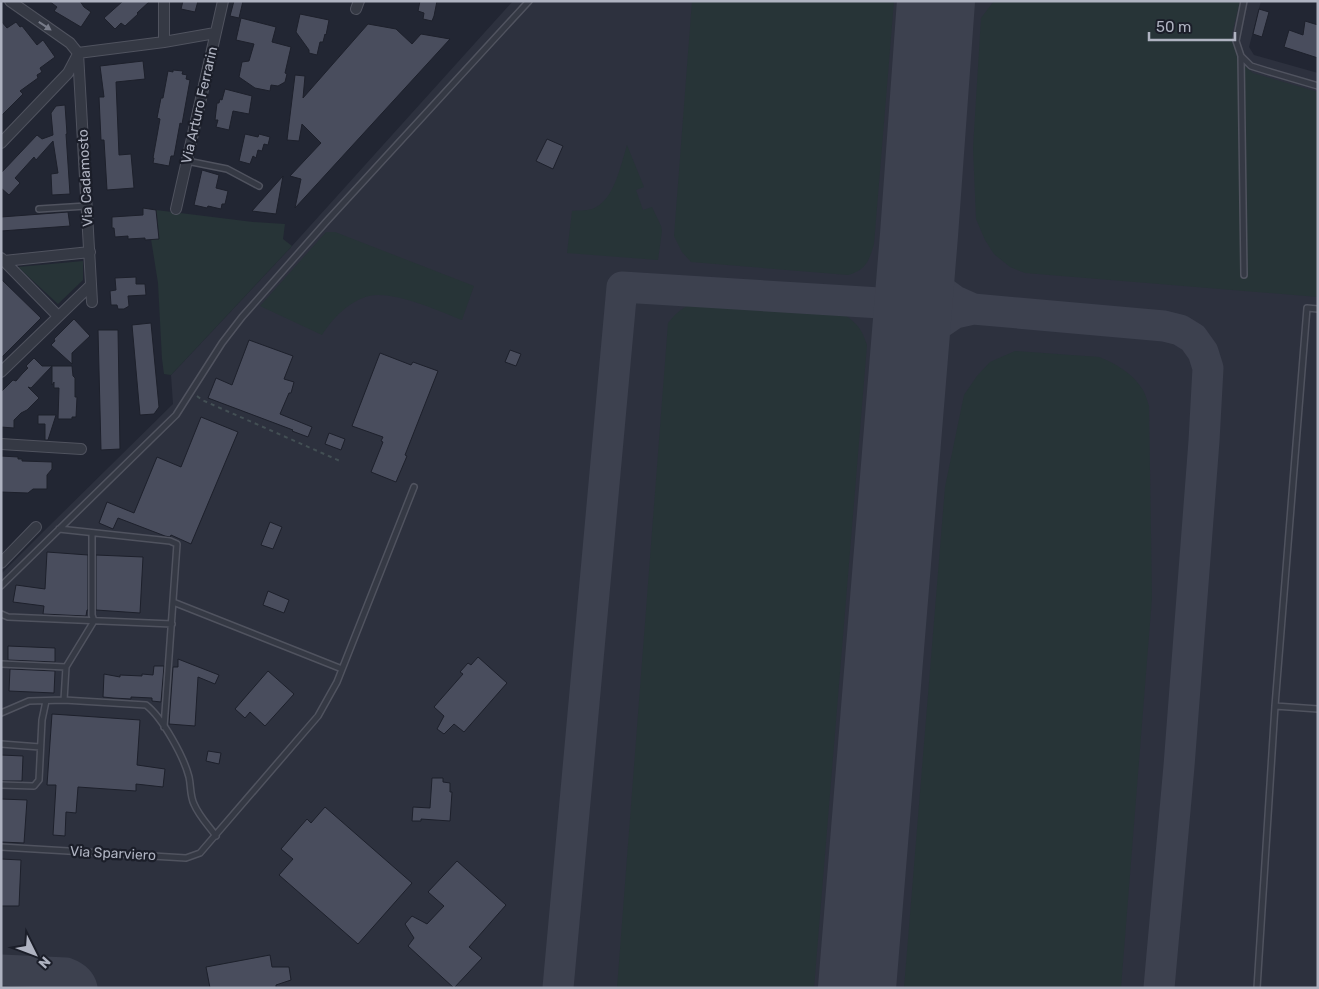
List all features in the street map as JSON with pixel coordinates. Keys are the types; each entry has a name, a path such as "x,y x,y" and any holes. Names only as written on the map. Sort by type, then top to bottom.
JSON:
{"street":[{"path":"10,1 70,43 78,53"},
{"path":"164,1 164,42"},
{"name":"Via Arturo Ferrarin","path":"176,209 223,1"},
{"path":"78,53 164,42 215,32"},
{"path":"1,143 68,73 78,53"},
{"name":"Via Cadamosto","path":"78,53 92,302"},
{"path":"3,260 90,252"},
{"path":"3,260 58,316"},
{"path":"1,372 91,285"},
{"path":"1,444 81,449"},
{"path":"1,563 36,527"}],"lane":[{"path":"1,586 176,415 222,343 242,317 326,222 529,1"},
{"path":"1244,1 1236,41 1241,56 1244,275"},
{"path":"1241,56 1251,66 1318,86"},
{"path":"186,161 227,169 259,186"},
{"path":"40,210 87,206"},
{"path":"1257,988 1275,706 1307,308 1318,309"},
{"name":"Via Sparviero","path":"1,847 186,858 200,854 318,716 337,682 414,488"},
{"path":"59,529 177,544 164,728"},
{"path":"64,700 66,667 94,621 92,615 92,533"},
{"path":"173,602 342,669"},
{"path":"1,614 8,617 172,624"},
{"path":"1,664 66,667"},
{"path":"1,713 29,701 64,700 146,705 153,711 177,748 189,776 193,801 198,813 216,836"},
{"path":"1,785 34,786 39,780 42,720 46,701"},
{"path":"1275,706 1318,709"},
{"path":"1,744 40,747"}],"path":[{"path":"193,398 196,395 202,400 340,460"}],"shaded area":[{"path":"513,1 1261,1 1249,47 1254,55 1318,73 1318,988 1,988 1,574 173,404 171,375 292,246"},
{"path":"692,1 894,1 874,244 866,264 859,270 848,275 691,262 682,252 674,236"},
{"path":"994,1 1240,1 1232,34 1234,48 1240,62 1253,73 1318,92 1318,297 1025,273 1010,267 994,254 985,240 976,219 973,148 981,18"},
{"path":"627,145 644,187 636,190 643,210 652,207 661,226 658,260 567,253 572,211 592,209 606,199 616,182"},
{"path":"156,210 285,224 283,239 292,246 171,375 164,374 158,283 151,239 159,238"},
{"path":"326,232 335,232 474,286 462,320 403,299 379,295 369,296 348,306 322,335 260,306"},
{"path":"83,261 83,280 58,304 18,267"},
{"path":"696,303 845,315 859,328 867,345 814,988 617,988 668,323 680,310"},
{"path":"1015,351 1099,357 1118,366 1129,374 1143,390 1149,406 1152,598 1121,988 904,988 945,487 964,395 977,376 990,362"}],"building":[{"path":"49,1 80,1 91,12 81,27 54,11 57,7"},
{"path":"123,1 150,1 125,26 121,23 115,29 104,18"},
{"path":"183,1 198,1 195,12 181,9"},
{"path":"234,1 243,1 239,18 230,16"},
{"path":"420,1 437,1 432,21 423,19 424,13 418,11"},
{"path":"1259,9 1269,12 1262,37 1253,34"},
{"path":"300,14 329,20 326,35 323,42 320,42 317,55 309,53 309,50 296,32"},
{"path":"241,18 276,27 272,42 291,47 285,73 287,74 285,82 278,86 271,85 270,91 255,88 239,77 242,62 249,61 254,44 236,40"},
{"path":"1,21 7,28 16,22 20,27 22,26 37,45 43,40 55,57 40,68 42,72 37,75 38,78 20,91 23,94 1,116"},
{"path":"1305,21 1318,25 1318,58 1284,47 1289,30 1303,35"},
{"path":"368,24 396,29 412,44 421,34 450,39 295,208 301,179 290,176 321,143 302,124 299,141 287,140 295,75 305,76 303,98"},
{"path":"143,61 145,79 116,82 119,155 131,154 134,188 107,190 104,140 101,140 99,97 104,97 100,66"},
{"path":"173,70 183,71 182,74 187,75 186,79 190,80 182,124 180,123 174,156 171,156 169,166 153,163 153,158 160,119 157,118 161,98 163,98 168,71 173,72"},
{"path":"225,89 252,96 249,114 233,111 229,130 216,127 218,120 215,120 217,103 219,103 220,99 222,100"},
{"path":"65,105 70,194 52,195 51,174 58,173 53,141 36,160 34,157 15,178 20,183 9,195 1,188 1,173 37,135 42,139 53,135 51,113 56,106"},
{"path":"245,134 258,137 259,134 270,137 268,145 264,144 262,151 258,150 256,158 253,156 250,164 239,161"},
{"path":"547,139 563,146 553,169 536,161"},
{"path":"202,170 219,175 216,188 228,191 225,204 222,204 221,209 194,205"},
{"path":"283,176 276,214 252,211"},
{"path":"143,208 156,210 159,239 145,240 145,238 128,239 128,236 115,237 114,228 112,228 112,217 143,215"},
{"path":"68,212 70,226 1,231 1,217"},
{"path":"136,277 136,284 145,284 146,295 128,296 129,306 124,309 118,309 117,305 111,305 110,291 116,290 115,278"},
{"path":"1,279 41,318 1,358"},
{"path":"74,319 90,336 72,353 72,364 51,345 55,341 54,339"},
{"path":"151,323 159,407 154,414 140,415 132,325"},
{"path":"98,330 118,330 120,449 101,450"},
{"path":"249,340 293,356 284,379 294,382 291,393 289,393 280,414 312,427 308,437 208,398 216,378 232,385"},
{"path":"510,350 521,354 516,366 505,362"},
{"path":"380,353 411,365 413,362 438,371 396,482 371,472 383,442 381,441 383,437 352,426"},
{"path":"34,358 42,366 52,366 31,388 28,387 39,398 14,420 14,428 1,427 1,392 13,380 16,381"},
{"path":"52,366 72,366 75,378 75,397 77,397 76,417 72,417 72,419 58,419 59,388 54,388 54,382 52,385"},
{"path":"38,415 56,415 48,440 45,440 45,424 38,424"},
{"path":"201,417 238,432 191,544 171,535 170,537 165,536 118,518 113,529 99,523 107,502 134,513 157,457 181,467"},
{"path":"329,433 345,439 341,450 325,444"},
{"path":"1,456 18,457 22,461 52,462 52,469 47,475 47,489 33,489 28,493 1,492"},
{"path":"270,522 282,527 273,549 261,545"},
{"path":"47,552 88,555 88,610 86,616 43,614 44,606 13,602 16,585 45,589"},
{"path":"96,555 143,557 140,613 96,610"},
{"path":"268,591 289,600 284,613 263,605"},
{"path":"8,646 55,648 55,662 8,660"},
{"path":"478,657 507,683 464,732 454,724 444,734 437,729 444,716 434,707 463,674 460,672 468,663 471,665"},
{"path":"178,659 219,675 215,684 198,677 195,726 169,724 173,667 178,667"},
{"path":"154,666 164,666 161,702 152,701 152,698 103,697 104,674 120,677 120,675 153,675"},
{"path":"10,669 55,671 54,693 9,691"},
{"path":"268,671 294,694 265,726 250,712 245,718 235,709"},
{"path":"52,714 140,720 137,765 165,769 163,787 136,784 136,791 78,787 76,813 66,812 65,836 53,835 56,785 47,785"},
{"path":"208,751 221,753 219,764 206,761"},
{"path":"1,755 23,756 22,781 1,781"},
{"path":"432,778 443,778 443,782 450,783 450,792 452,792 450,821 421,819 421,821 412,821 413,807 430,808"},
{"path":"1,799 27,800 24,843 1,842"},
{"path":"325,807 412,883 358,944 279,875 293,859 281,849 307,819 311,823"},
{"path":"1,859 21,860 19,906 1,906"},
{"path":"457,861 506,905 469,947 482,958 454,988 408,946 414,938 405,924 412,916 427,924 444,906 428,892"},
{"path":"270,955 272,967 289,967 291,980 276,985 276,988 210,988 206,967"}],"taxiway":[{"path":"934,17 942,1"},
{"path":"919,235 922,259 928,273 940,290 955,301 973,309 1164,326 1180,330 1193,338 1203,352 1208,368 1204,441 1179,766 1159,988"},
{"path":"558,988 622,287 913,305"},
{"path":"907,372 916,348 930,330 955,313 973,309"},
{"path":"1,970 66,973 72,975 82,988"}],"runway":[{"path":"857,988 919,235 936,1"}]}
